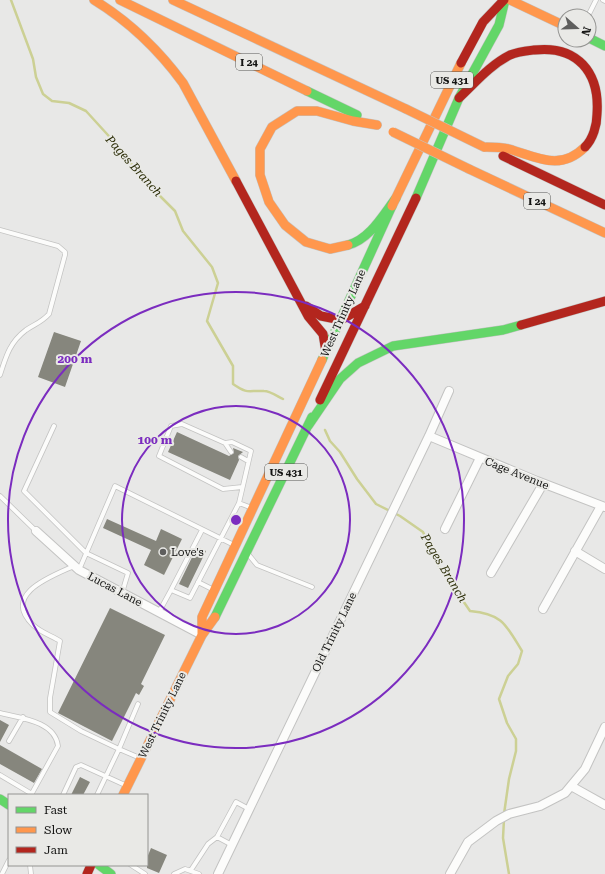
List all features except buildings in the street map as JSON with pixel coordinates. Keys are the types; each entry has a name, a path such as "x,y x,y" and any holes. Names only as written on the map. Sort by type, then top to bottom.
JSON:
{"main road":[{"path":"94,0 119,14 139,30 171,65 198,108 308,316 323,334 326,352"},
{"name":"I 24","path":"120,0 377,125 605,233"},
{"name":"I 24","path":"173,0 406,109 605,206"},
{"name":"West Trinity Lane","path":"125,791 202,635 212,623 308,426 409,213 459,98 499,25 505,0"},
{"name":"West Trinity Lane","path":"202,635 202,617 445,94 483,22 505,0"},
{"path":"510,0 557,22"},
{"path":"459,98 489,69 511,55 545,49 561,51 580,61 595,78 603,94 601,125 594,138 582,151 565,160 536,160 507,149 484,147"},
{"path":"377,125 351,121 324,111 298,111 277,122 267,134 260,148 259,164 262,184 271,208 284,226 296,237 325,248 341,248 356,243 375,226 396,198"},
{"path":"308,426 340,379 358,364 393,346 503,330 605,301"},
{"path":"301,302 321,316 341,320 365,306"},
{"path":"100,866 111,874"}],"street":[{"name":"Old Trinity Lane","path":"218,874 429,436 449,390"},
{"name":"Cage Avenue","path":"429,436 543,484 603,506"},
{"path":"445,529 480,458"},
{"path":"491,573 543,484"},
{"path":"543,609 575,551 603,506"},
{"name":"Lucas Lane","path":"36,531 77,567 122,593 202,635"},
{"path":"575,551 605,569"},
{"path":"450,874 468,842 496,821 509,814 540,806 566,793 585,769 605,727"},
{"path":"571,786 605,805"}],"lane":[{"path":"0,230 58,246 65,252 66,255 49,314 43,322 26,330 10,345 0,375"},
{"path":"171,590 190,598 239,503 251,450 232,442 225,443 182,424 171,426 159,456 223,489 242,487"},
{"path":"54,426 24,491 86,553 128,573 122,593"},
{"path":"225,443 231,452"},
{"path":"241,457 248,461"},
{"path":"141,758 81,731 50,712 50,698 60,641 34,626 26,616 23,606 25,597 35,586 77,567 86,553 115,486 247,552 257,565 312,587"},
{"path":"0,496 36,531"},
{"path":"239,503 265,514"},
{"path":"159,612 202,530"},
{"path":"198,582 225,596"},
{"path":"96,794 119,749 138,704"},
{"path":"0,714 13,717 23,717 53,732 57,739 58,746 32,794 0,775"},
{"path":"9,741 23,717"},
{"path":"63,794 76,767 81,765 105,777 125,791"},
{"path":"190,870 208,844 217,837 236,802 249,809"},
{"path":"217,837 232,845"},
{"path":"2,874 8,862"},
{"path":"132,866 146,874"},
{"path":"174,874 185,869 199,874"}],"waterway":[{"name":"Pages Branch","path":"11,0 33,59 36,77 43,94 52,101 69,103 86,111 117,145 143,179 175,211 183,231 212,267 218,283 207,321 233,366 233,384 246,391 266,391 283,399"},
{"name":"Pages Branch","path":"325,430 330,441 340,452 357,479 376,504 400,516 423,532 437,563 470,611 497,618 512,634 522,651 518,664 508,676 499,699 507,723 516,739 516,751 509,779 504,814"},
{"name":"Pages Branch","path":"504,819 503,838 509,874"}],"traffic: fast":[{"path":"416,198 459,98 499,25 505,0"},
{"path":"597,42 605,46"},
{"path":"307,91 357,115"},
{"path":"348,245 363,238 381,219 396,198"},
{"path":"322,360 392,206"},
{"path":"308,426 340,379 358,363 393,346 503,330 521,325"},
{"path":"215,617 312,417"},
{"path":"0,799 8,804"},
{"path":"100,866 111,874"}],"traffic: slow":[{"path":"94,0 120,17 143,37 164,59 183,83 236,181"},
{"path":"120,0 307,91"},
{"path":"173,0 406,109"},
{"path":"510,0 557,22"},
{"path":"392,206 461,63"},
{"path":"406,109 484,147"},
{"path":"348,245 330,249 306,242 285,225 269,202 260,175 260,149 272,127 297,111 317,111 353,121 377,125"},
{"path":"393,132 469,169"},
{"path":"484,147 506,148 539,158 557,161 576,155 585,147"},
{"path":"469,169 605,233"},
{"path":"202,635 202,617 322,360"},
{"path":"123,794 202,635 215,617"}],"traffic: jam":[{"path":"461,63 483,22 504,0"},
{"path":"459,98 489,69 510,55 534,50 562,52 574,57 583,64 590,74 594,86 597,99 596,123 594,132 585,147"},
{"path":"503,156 605,205"},
{"path":"236,181 308,316 323,334 326,352"},
{"path":"320,400 416,198"},
{"path":"521,325 605,301"},
{"path":"306,306 321,316 341,320 365,306"},
{"path":"87,874 91,866"}],"place":[{"name":"Love's","path":"163,552"}]}
